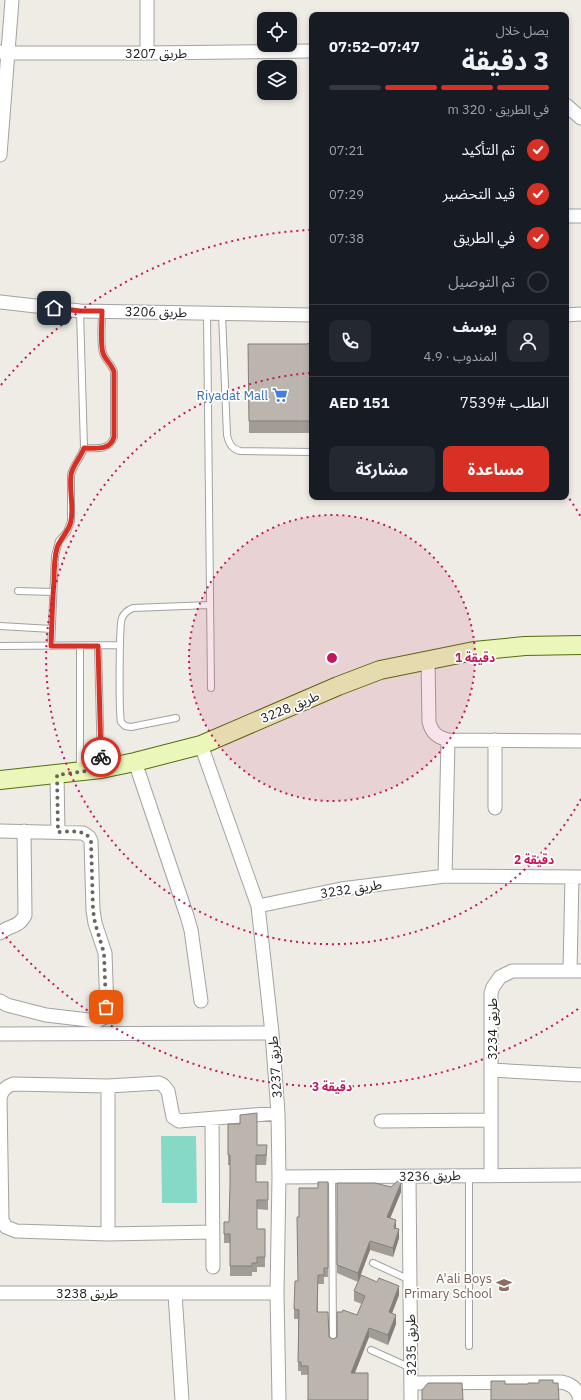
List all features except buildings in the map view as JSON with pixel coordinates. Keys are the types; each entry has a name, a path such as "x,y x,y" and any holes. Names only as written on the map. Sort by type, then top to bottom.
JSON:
{"street":[{"path":"0,155 4,52 12,0"},
{"path":"147,0 147,54"},
{"name":"طريق 3207","path":"4,52 147,54 309,51"},
{"path":"569,108 581,118"},
{"path":"569,216 581,216"},
{"name":"طريق 3206","path":"0,302 80,311 309,315"},
{"path":"569,314 581,314"},
{"name":"طريق 3228","path":"0,780 57,775 101,769 135,762 202,744 338,686 380,670 474,651 518,646 581,645"},
{"path":"428,660 429,722 431,729 441,738 448,740 581,741"},
{"path":"445,876 448,740"},
{"path":"495,740 495,808"},
{"name":"طريق 3237","path":"202,744 258,906 272,1032 278,1113 279,1177 277,1293 279,1400"},
{"path":"135,762 191,930 202,1001"},
{"path":"57,775 58,832"},
{"path":"0,831 83,832 91,841 93,910 95,923 104,953 106,1014 103,1019 97,1021 46,1015 7,1005 0,1001"},
{"path":"0,933 8,927 18,924 25,915 24,831"},
{"name":"طريق 3232","path":"258,906 341,889 445,876 577,877 576,971"},
{"name":"طريق 3234","path":"491,1176 491,994 496,981 500,977 512,972 576,971"},
{"path":"0,1034 272,1032"},
{"name":"طريق 3234","path":"491,1070 581,1076"},
{"path":"213,1232 108,1234 16,1231 6,1227 2,1220 1,1095 5,1088 13,1084 108,1086 159,1083 168,1091 173,1117 176,1120 212,1119 278,1113"},
{"path":"108,1086 108,1234"},
{"path":"212,1119 213,1267"},
{"path":"382,1120 491,1120"},
{"name":"طريق 3236","path":"279,1177 581,1175"},
{"name":"طريق 3235","path":"409,1176 412,1383 561,1382 572,1386 579,1393"},
{"name":"طريق 3238","path":"0,1293 277,1293"},
{"path":"175,1294 182,1400"},
{"path":"412,1383 412,1400"}],"lane":[{"path":"51,646 54,564 59,540 67,532 71,520 72,470 82,455 84,448 80,311"},
{"path":"84,448 107,447 114,437 114,372 111,365 105,358 102,348 102,311"},
{"path":"206,314 211,688"},
{"path":"222,314 227,436 231,446 235,450 240,451 309,452"},
{"path":"18,591 53,592"},
{"path":"176,718 131,727 125,726 121,722 121,621 125,613 133,608 210,605"},
{"path":"0,626 52,629"},
{"path":"0,646 120,645"},
{"path":"80,646 80,772"},
{"path":"98,646 101,769"},
{"path":"469,1176 469,1346"},
{"path":"332,1177 333,1344"},
{"path":"373,1263 410,1280"},
{"path":"371,1350 411,1368"}],"shaded area":[{"path":"161,1136 196,1136 197,1203 162,1203"}],"way so far":[{"path":"101,757 101,769 57,775 58,832 83,832 91,841 93,910 95,923 103,945 106,1007"}],"place":[{"name":"Riyadat Mall","path":"280,395"},
{"name":"A'ali Boys Primary School","path":"504,1285"}],"route":[{"path":"54,308 80,311 102,311 103,353 114,369 113,441 107,447 103,448 84,448 82,455 72,470 70,481 72,515 70,526 64,536 59,540 54,564 51,646 98,646 101,757"}]}
